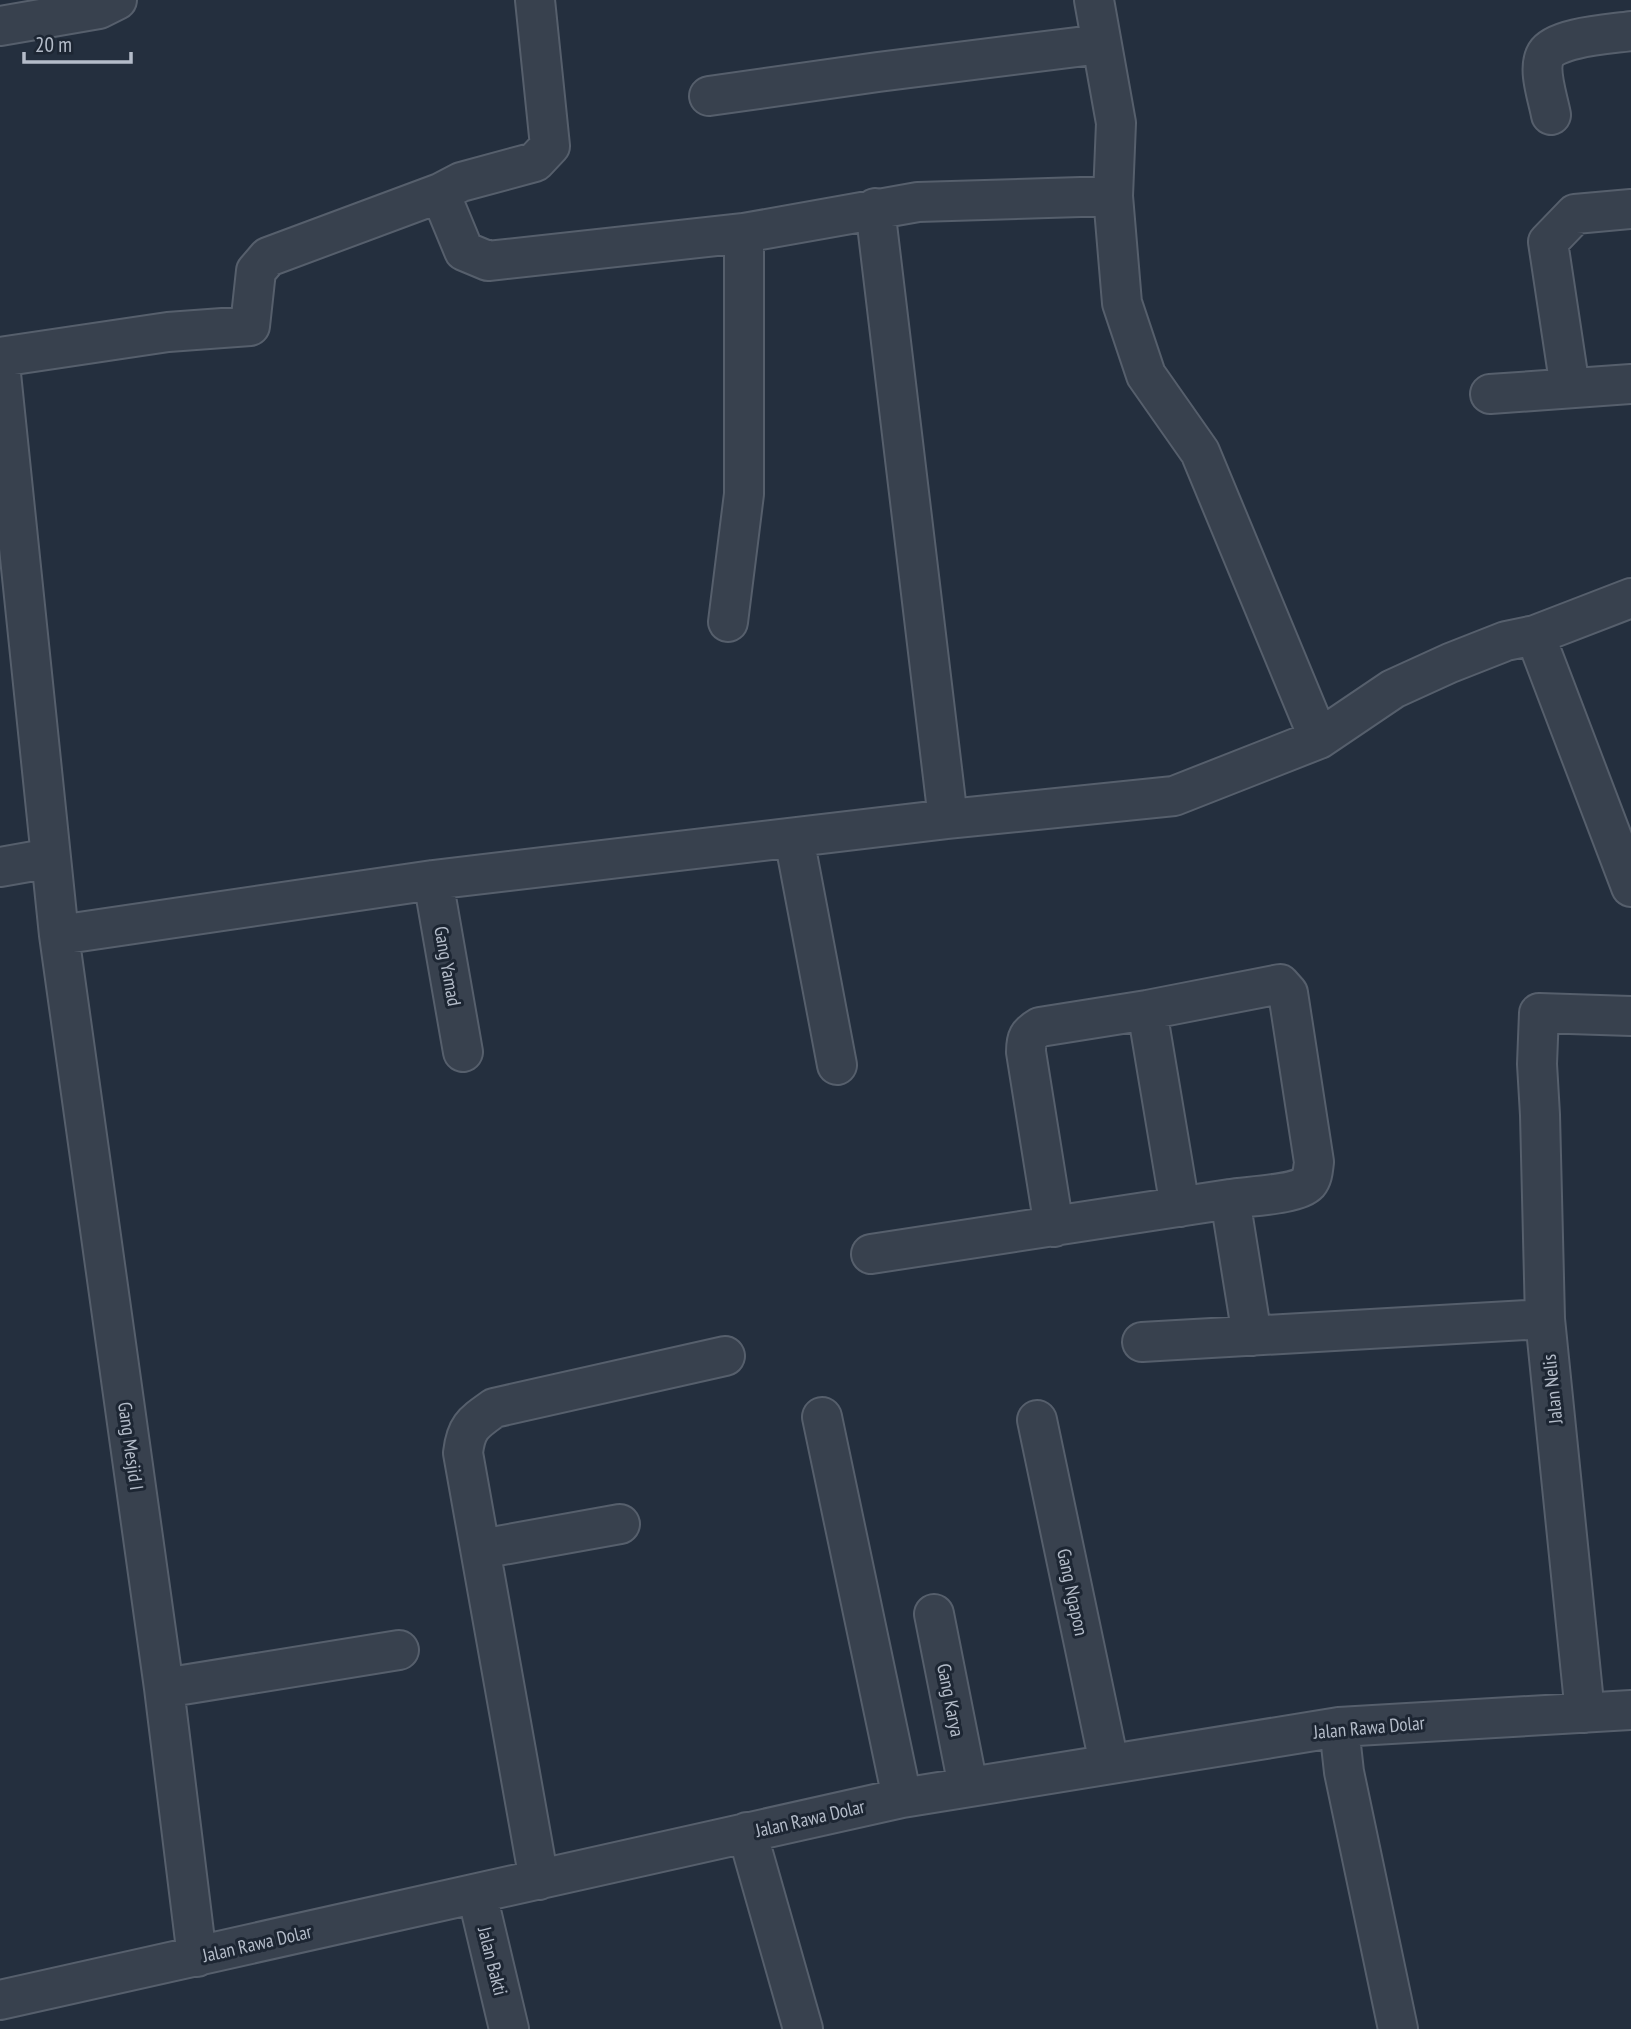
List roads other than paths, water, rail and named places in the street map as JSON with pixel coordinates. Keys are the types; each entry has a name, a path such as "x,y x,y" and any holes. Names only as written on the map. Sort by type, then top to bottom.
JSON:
{"street":[{"path":"0,26 99,9 117,0"},
{"path":"0,357 168,332 250,326 256,271 268,257 440,193 461,182 535,162 550,146 535,0"},
{"path":"1094,0 1116,123 1113,196 1122,303 1146,375 1200,452 1319,739"},
{"path":"1551,115 1543,72 1545,55 1556,44 1631,31"},
{"path":"709,96 1101,44"},
{"path":"440,193 464,251 488,261 744,233 918,202 1113,196"},
{"path":"875,208 948,819"},
{"path":"1570,388 1548,242 1575,214 1631,209"},
{"path":"728,622 744,494 744,233"},
{"name":"Gang Mesjid I","path":"0,364 5,438 59,935 164,1688 197,1957"},
{"path":"1490,394 1631,384"},
{"path":"59,935 433,880 948,819 1174,796 1319,739 1393,689 1450,663 1506,641 1535,635 1631,598"},
{"path":"1535,635 1631,887"},
{"path":"794,838 837,1065"},
{"path":"0,867 51,859"},
{"name":"Gang Yamad","path":"433,880 463,1052"},
{"path":"871,1254 1054,1227 1230,1199 1295,1190 1306,1185 1312,1176 1314,1162 1287,993 1280,984 1147,1010 1040,1027 1029,1033 1026,1052 1054,1227"},
{"path":"1147,1010 1180,1207"},
{"name":"Jalan Nelis","path":"1585,1713 1545,1319 1541,1115 1537,1064 1539,1013 1631,1016"},
{"path":"1230,1199 1252,1336"},
{"path":"1142,1342 1545,1319"},
{"path":"539,1880 463,1453 465,1435 476,1420 494,1408 725,1356"},
{"path":"822,1417 902,1798"},
{"name":"Gang Ngapon","path":"1037,1420 1109,1763"},
{"path":"481,1549 620,1524"},
{"name":"Gang Karya","path":"934,1614 968,1786"},
{"path":"164,1688 399,1650"},
{"name":"Jalan Rawa Dolar","path":"0,2000 747,1832 968,1786 1339,1727 1631,1710"},
{"path":"1339,1727 1344,1772 1398,2029"},
{"path":"747,1832 803,2029"},
{"name":"Jalan Bakti","path":"477,1894 509,2029"}]}
